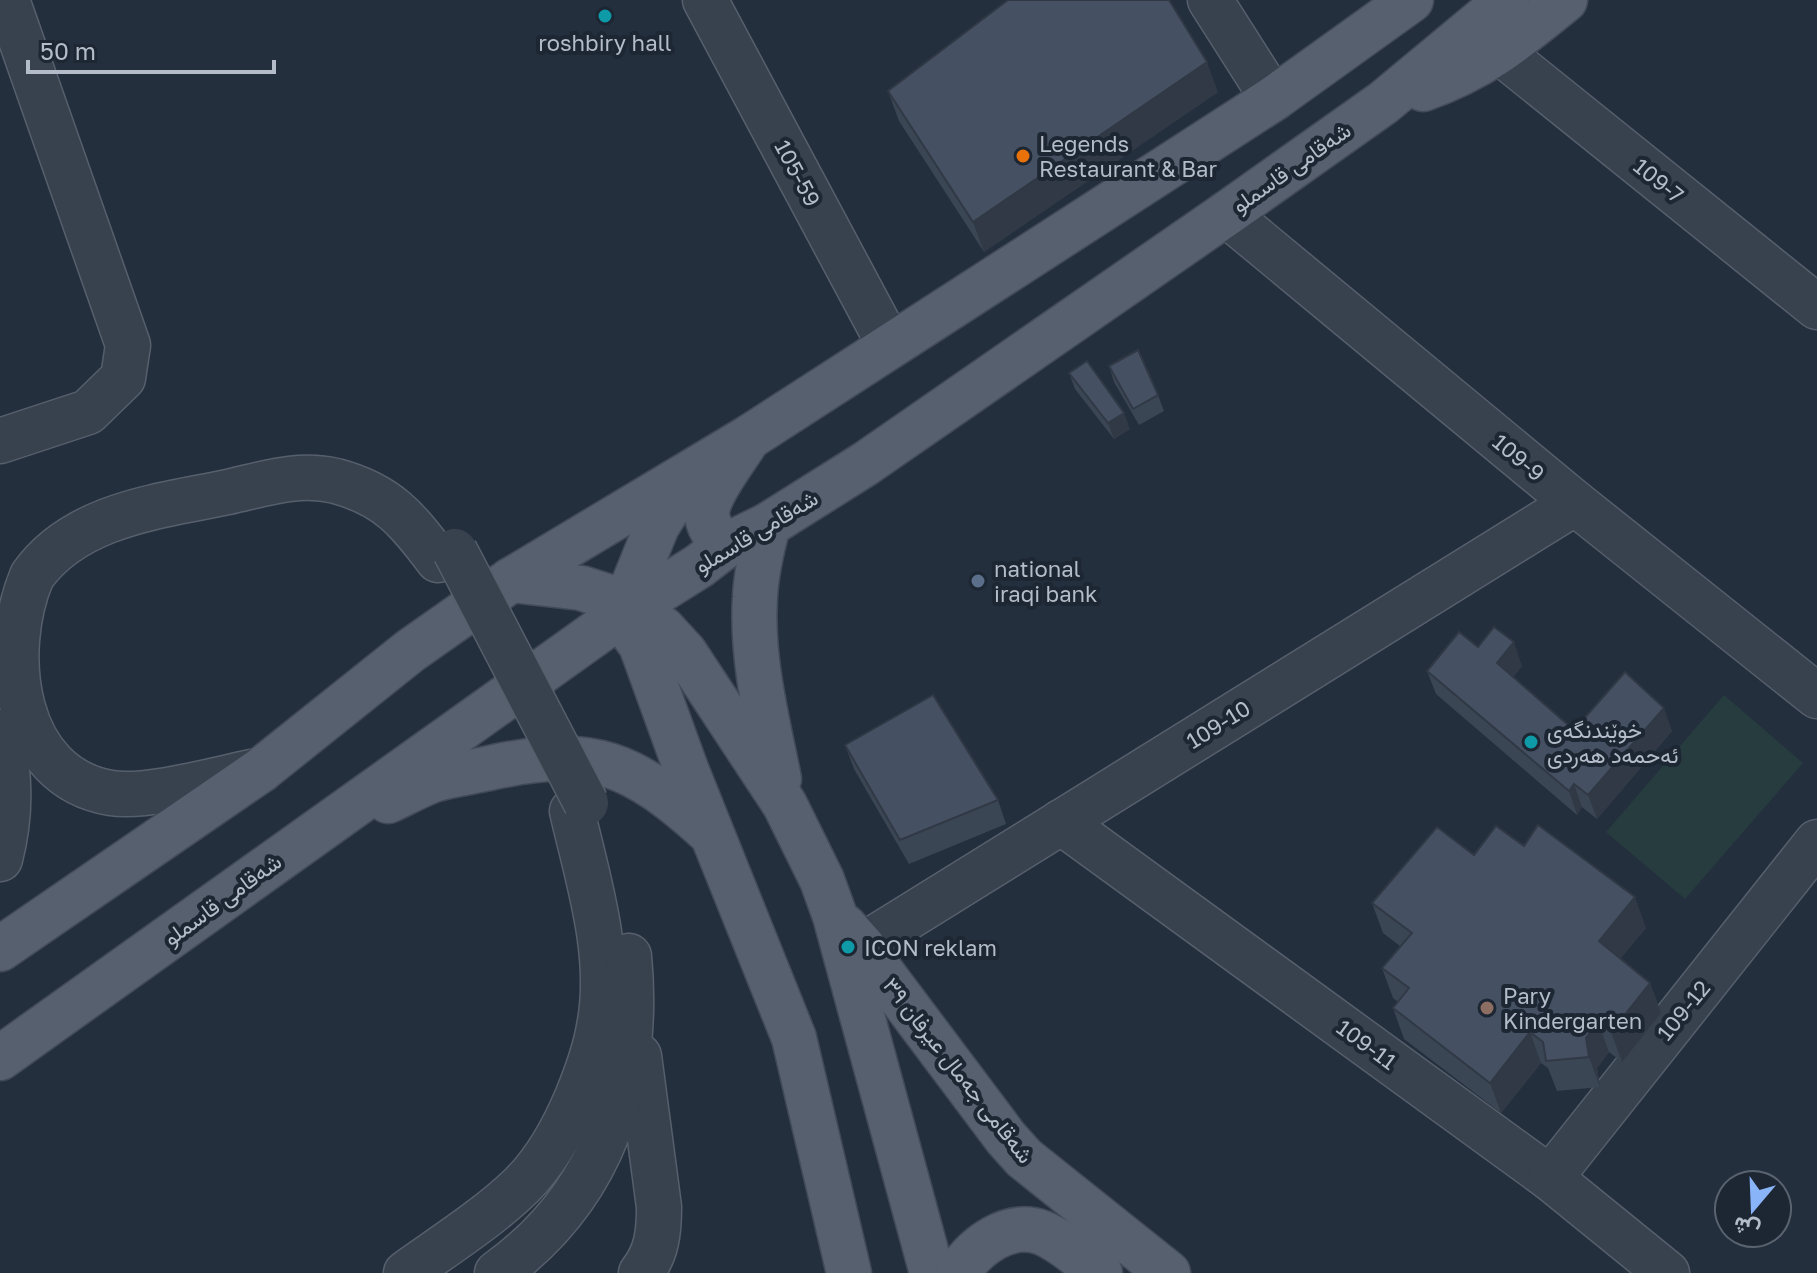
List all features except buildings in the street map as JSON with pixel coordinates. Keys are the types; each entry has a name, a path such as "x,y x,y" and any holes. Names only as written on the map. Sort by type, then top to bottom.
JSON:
{"main road":[{"path":"1341,53 1375,0"},
{"path":"0,949 261,770 410,651 511,580 748,438 1273,99 1411,0"},
{"name":"شەقامی قاسملو","path":"0,1058 621,615 725,546 768,525 865,464 1226,214 1383,103 1507,0"},
{"path":"1383,103 1462,73 1500,52 1565,0"},
{"path":"725,546 711,529 707,512 714,494 748,438"},
{"path":"621,615 657,526 692,470"},
{"path":"768,525 755,596 754,632 757,668 785,805"},
{"path":"511,580 581,588 606,596 641,645 712,835 794,1038 849,1273"},
{"path":"621,615 662,628 685,653 785,805 848,931 932,1273"},
{"path":"306,839 434,780 519,762 575,757 616,767 655,787 712,835"},
{"name":"شەقامی جەمال عیرفان ٣٩","path":"848,931 1006,1138 1051,1182 1168,1273"},
{"path":"1022,1230 1025,1206 1031,1196 1051,1182"},
{"path":"958,1273 984,1243 1022,1230 1040,1232 1060,1243 1100,1273"}],"street":[{"path":"0,441 88,412 123,378 128,345 7,0"},
{"name":"105-59","path":"705,0 890,346"},
{"path":"1210,0 1273,99"},
{"name":"109-7","path":"1500,52 1817,307"},
{"name":"109-9","path":"1226,214 1575,503 1817,696"},
{"path":"0,604 24,556 45,535 68,519 224,465 283,455 330,458 373,471 391,481 426,510 579,807 625,937 659,1207 655,1248 641,1273"},
{"path":"261,770 128,794 87,787 46,760 24,730 7,675 9,633 22,594 32,576 59,548 75,537 119,518 163,504 295,478 316,477 378,497 396,509 447,556"},
{"name":"109-10","path":"848,931 1061,822 1575,503"},
{"path":"0,732 9,797 7,834 0,859"},
{"path":"406,1273 525,1182 560,1133 584,1079 602,1006 601,963 579,807"},
{"name":"109-11","path":"1061,822 1550,1178 1667,1273"},
{"name":"109-12","path":"1550,1178 1817,842"},
{"path":"497,1273 549,1226 587,1174 599,1151 612,1124 626,1076 632,1002"}],"green space":[{"path":"1724,695 1803,763 1685,899 1606,832"}],"place":[{"name":"roshbiry hall","path":"605,16"},
{"name":"Legends Restaurant & Bar","path":"1023,156"},
{"name":"national iraqi bank","path":"978,581"},
{"name":"خوێندنگەی ئەحمەد هەردی","path":"1531,742"},
{"name":"ICON reklam","path":"848,947"},
{"name":"Pary Kindergarten","path":"1487,1008"}]}
